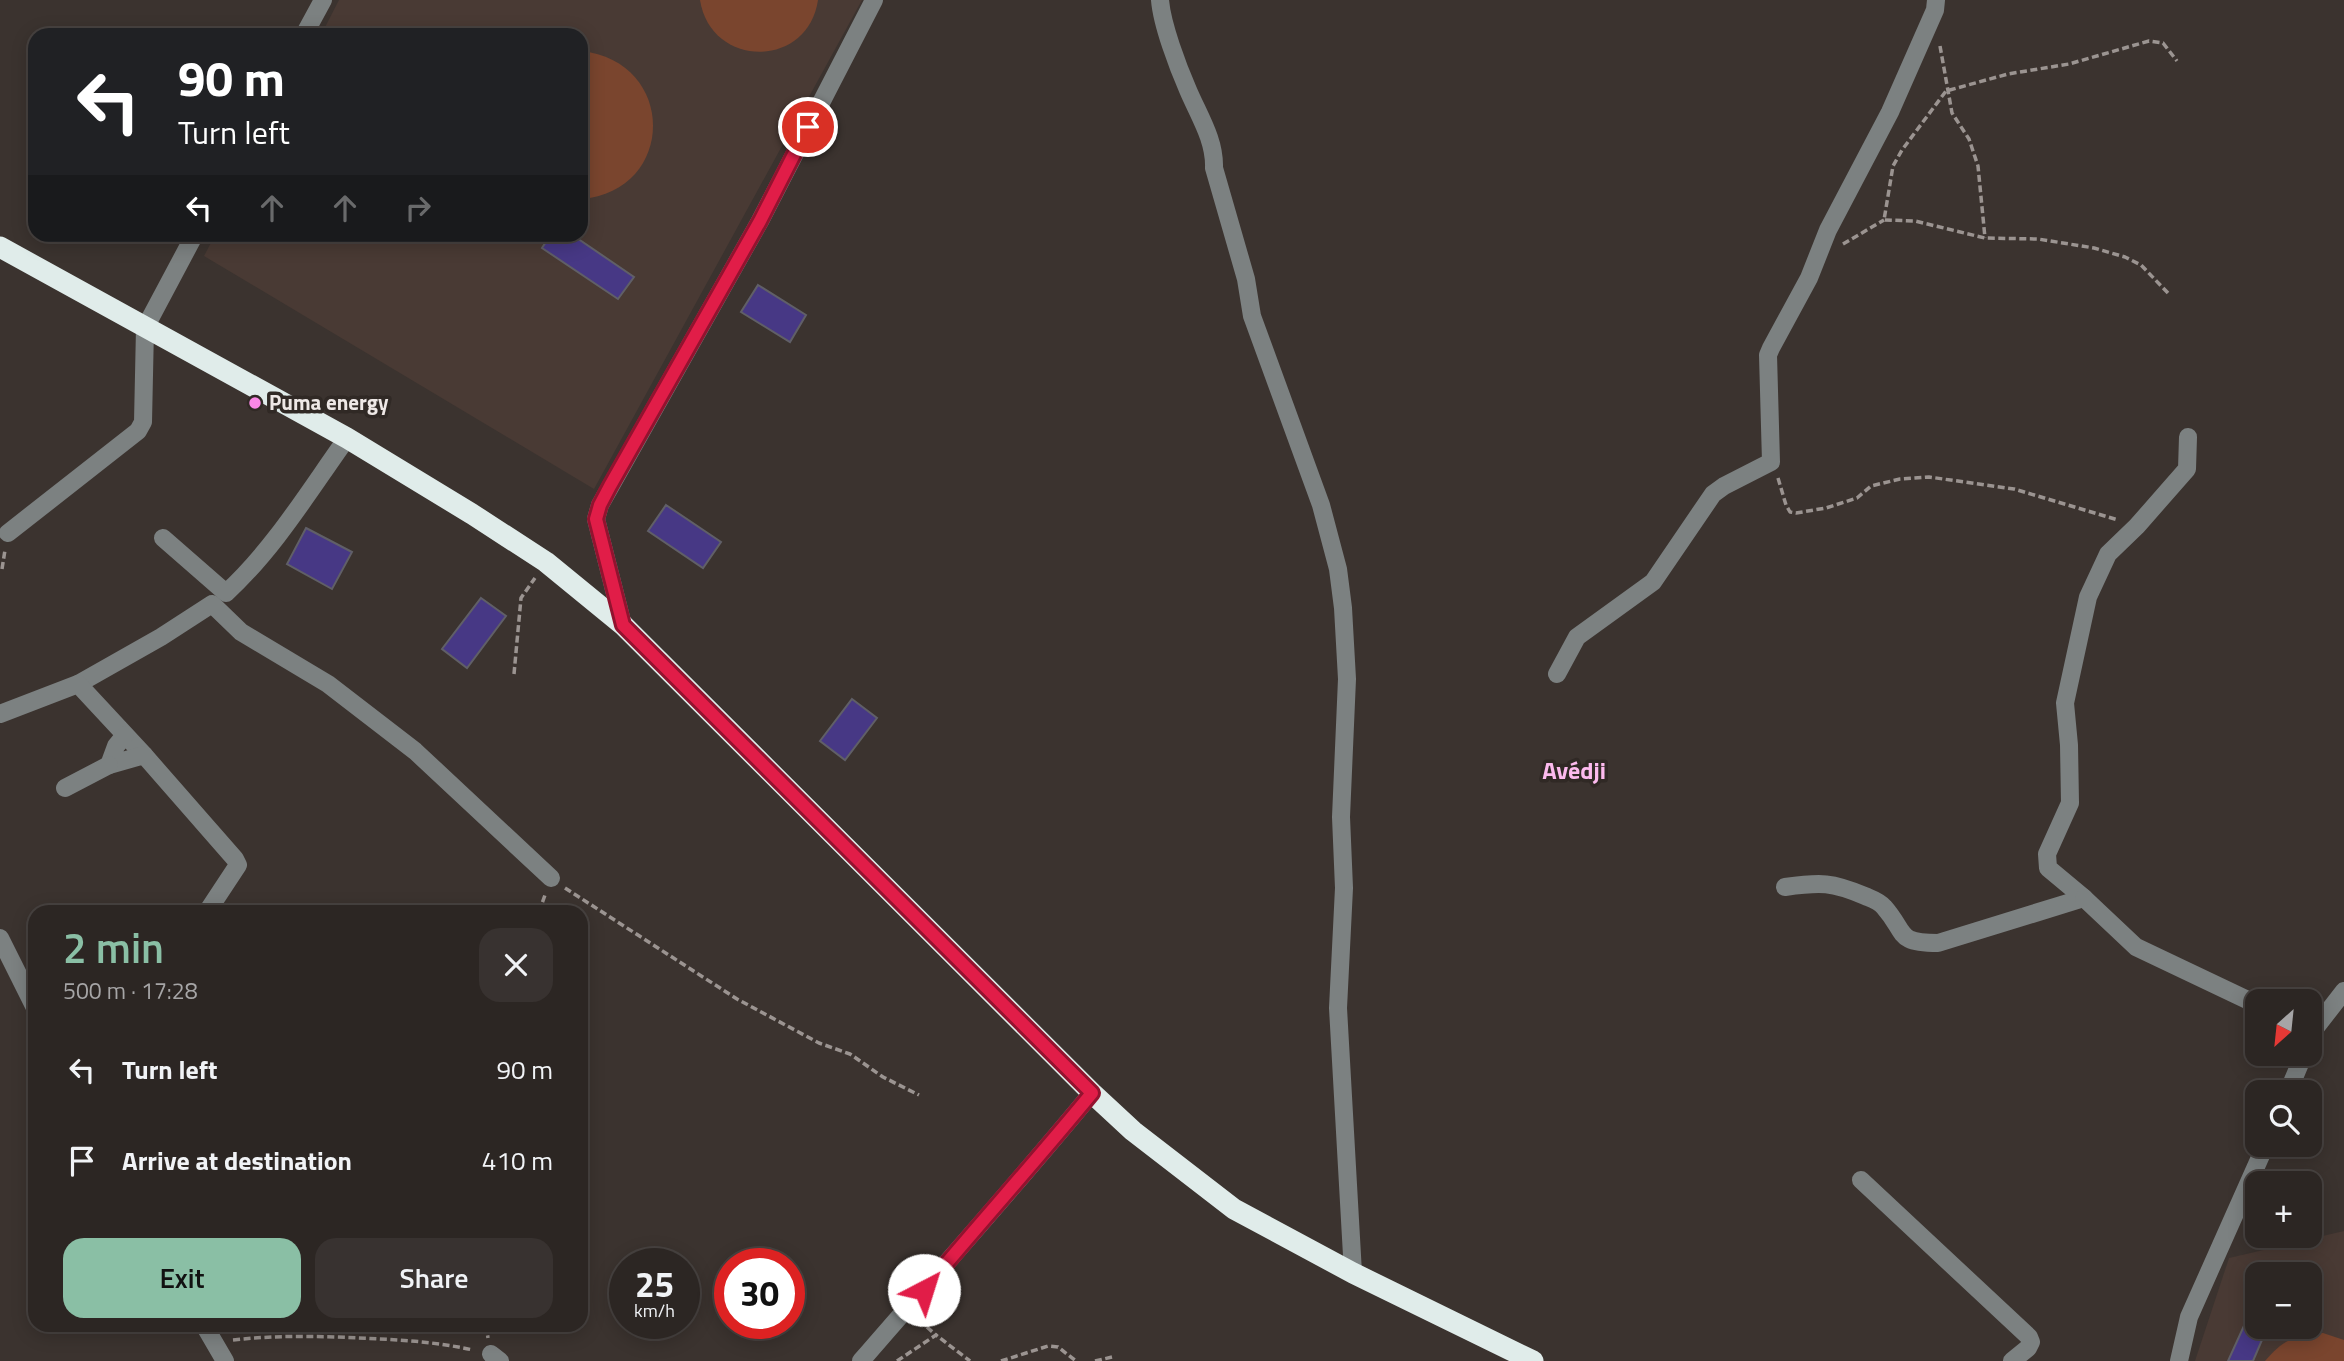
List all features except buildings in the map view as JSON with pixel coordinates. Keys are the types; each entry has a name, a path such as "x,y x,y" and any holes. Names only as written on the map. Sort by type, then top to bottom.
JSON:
{"highway":[{"path":"0,247 347,438 546,562 623,625 1133,1131 1234,1209 1353,1273 1533,1361"}],"street":[{"path":"308,28 323,0"},
{"path":"623,625 596,519 600,505 760,221 874,0"},
{"path":"1160,0 1164,20 1188,90 1205,126 1214,155 1215,174 1246,279 1252,317 1321,505 1338,569 1347,697 1341,817 1344,888 1338,1008 1353,1273"},
{"path":"1557,674 1577,637 1653,582 1713,494 1771,462 1770,348 1809,278 1828,230 1890,113 1935,5"},
{"path":"8,533 138,431 143,422 145,328 191,242"},
{"path":"2188,437 2188,469 2108,554 2088,597 2065,695 2071,794 2067,811 2047,855 2047,862 2048,868 2136,947 2245,998"},
{"path":"0,714 78,684 160,637 219,598 240,580 265,551 347,438"},
{"path":"163,538 219,598 241,632 328,684 415,751 551,878"},
{"path":"78,684 235,859 238,865 212,905"},
{"path":"109,765 116,746 125,735"},
{"path":"65,789 109,765 144,755"},
{"path":"1786,887 1814,883 1839,885 1876,900 1884,906 1900,932 1910,941 1918,943 1938,943 2084,898"},
{"path":"0,938 28,994"},
{"path":"2322,1019 2344,991"},
{"path":"861,1361 1047,1149 1092,1093"},
{"path":"2179,1361 2189,1317 2260,1157"},
{"path":"1861,1180 2029,1338 2031,1342 2028,1348 2012,1361"},
{"path":"208,1332 225,1361"}],"path":[{"path":"1935,5 1946,91 1952,113 1969,139 1978,166 1985,238"},
{"path":"2168,293 2141,265 2094,248 2038,239 1985,238 1915,221 1884,220 1893,166 1946,91 2008,74 2069,64 2149,41 2163,43 2177,61"},
{"path":"1771,462 1790,512 1826,508 1857,498 1871,486 1900,479 1929,477 2014,489 2137,526"},
{"path":"514,674 521,598 526,590"},
{"path":"551,878 737,999 819,1043 850,1054 883,1077 919,1095"},
{"path":"897,1361 936,1335 970,1361"},
{"path":"214,1343 272,1336 403,1339 495,1358"},
{"path":"1001,1361 1048,1346 1059,1347 1076,1361"},
{"path":"1095,1361 1112,1357"}],"shaded area":[{"path":"339,0 862,0 594,489 204,256 211,242 588,242 588,28 325,28"},
{"path":"700,0 818,0 811,23 797,39 779,49 759,52 740,49 722,39 708,23"},
{"path":"588,53 612,60 635,77 648,100 653,126 648,151 635,174 612,191 588,197"},
{"path":"2344,1231 2344,1361 2195,1361 2229,1258 2272,1248 2322,1248 2322,1236"},
{"path":"2322,1333 2344,1340 2344,1361 2265,1361 2291,1340 2322,1339"}],"place":[{"name":"Puma energy","path":"255,403"}],"district":[{"name":"Avédji","path":"1574,771"}],"route":[{"path":"808,127 760,221 610,486 596,519 623,625 1092,1093 924,1290"}]}
